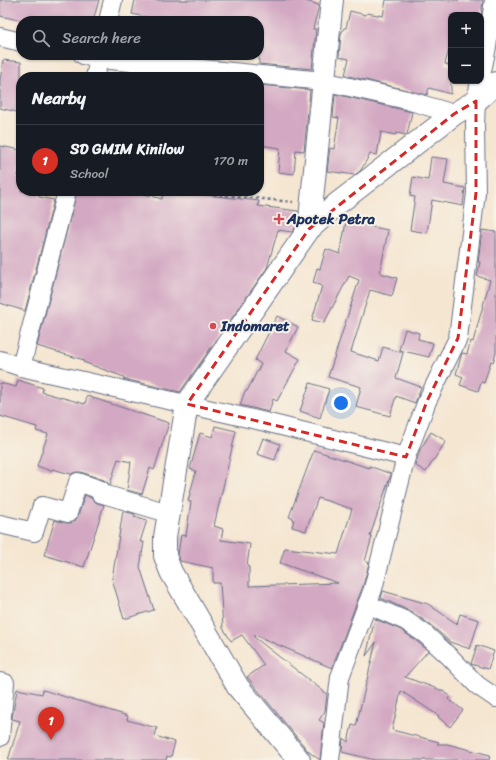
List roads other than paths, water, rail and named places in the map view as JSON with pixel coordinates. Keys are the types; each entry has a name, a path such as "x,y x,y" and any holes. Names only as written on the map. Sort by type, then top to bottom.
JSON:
{"main road":[{"path":"309,229 332,0"},
{"path":"299,760 238,687 172,572 165,556 165,537 168,513 187,404 309,229 337,204 454,114 478,91 496,83"}],"street":[{"path":"109,16 113,0"},
{"path":"484,62 494,0"},
{"path":"0,37 16,41"},
{"path":"94,60 95,72"},
{"path":"131,60 241,72"},
{"path":"264,75 323,81 407,100 454,114"},
{"path":"330,760 340,677 373,588 406,457 427,401 458,338 476,193 475,126 478,91"},
{"path":"21,367 66,196"},
{"path":"0,360 21,367 261,421 406,457"},
{"path":"0,524 34,532 42,506 68,513 78,482 101,490 100,493 168,513"},
{"path":"367,604 406,621 426,634 477,685 496,698"},
{"path":"0,682 5,683 0,737"}],"place":[{"name":"Apotek Petra","path":"279,219"},
{"name":"Indomaret","path":"213,326"},
{"name":"SD GMIM Kinilow","path":"51,740"}]}
